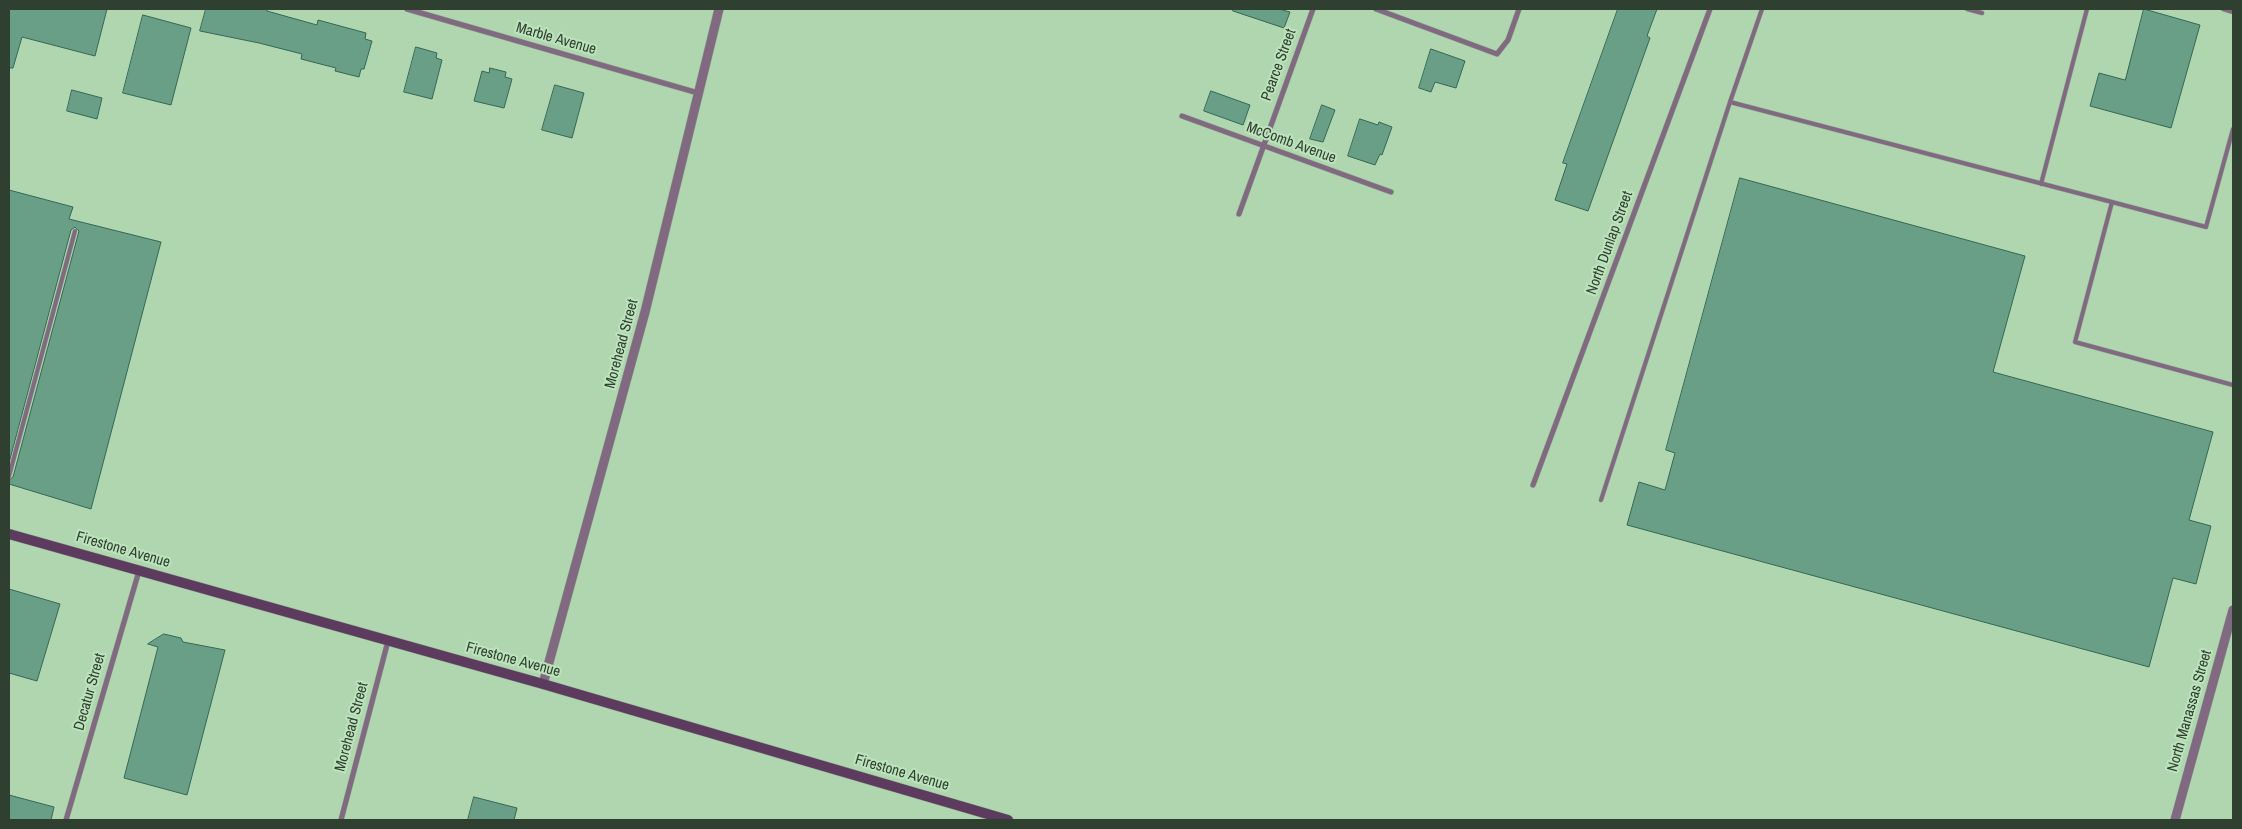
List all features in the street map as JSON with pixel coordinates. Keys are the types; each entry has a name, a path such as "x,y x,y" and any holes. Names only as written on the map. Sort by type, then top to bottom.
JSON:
{"main road":[{"name":"Firestone Avenue","path":"9,534 543,684 1008,820"}],"street":[{"name":"Marble Avenue","path":"407,9 698,92"},
{"name":"Morehead Street","path":"543,684 645,312 719,9"},
{"name":"Pearce Street","path":"1239,214 1313,9"},
{"path":"1376,9 1497,54 1508,40 1519,9"},
{"name":"North Dunlap Street","path":"1533,485 1710,9"},
{"name":"McComb Avenue","path":"1182,116 1391,192"},
{"name":"Decatur Street","path":"66,820 139,570"},
{"name":"North Manassas Street","path":"2174,820 2233,610"},
{"name":"Morehead Street","path":"341,820 388,641"}],"lane":[{"path":"1601,500 1762,9"},
{"path":"1967,9 1982,13"},
{"path":"2041,184 2087,9"},
{"path":"2223,9 2233,12"},
{"path":"1730,102 2206,227 2233,129"},
{"path":"2112,202 2075,342 2233,385"},
{"path":"9,476 75,231"}],"building":[{"path":"9,9 107,9 95,56 22,37 13,68 9,68"},
{"path":"206,9 267,9 267,11 317,25 318,20 366,33 365,39 372,41 364,69 361,69 359,77 335,71 336,68 301,59 302,54 200,31"},
{"path":"1233,9 1279,9 1290,12 1284,28 1233,11"},
{"path":"1618,9 1657,9 1647,36 1650,38 1588,211 1555,200 1567,164 1563,163"},
{"path":"2144,9 2200,25 2171,128 2090,106 2099,73 2125,80"},
{"path":"143,15 191,28 171,105 123,93"},
{"path":"416,47 437,53 436,58 442,60 432,99 404,92"},
{"path":"1431,49 1465,61 1456,88 1435,82 1431,92 1419,88"},
{"path":"490,68 506,72 505,77 512,79 504,108 474,101 482,71 489,73"},
{"path":"555,85 584,93 572,138 542,130"},
{"path":"72,90 102,98 97,119 67,111"},
{"path":"1211,91 1250,105 1243,125 1204,111"},
{"path":"1322,105 1335,110 1323,142 1310,139"},
{"path":"1360,119 1378,125 1379,122 1392,127 1382,155 1380,154 1375,165 1348,156"},
{"path":"1740,178 2025,256 1993,372 2213,432 2189,520 2211,526 2196,584 2173,578 2149,667 1627,525 1639,482 1665,490 1675,453 1666,450"},
{"path":"9,190 73,207 69,219 161,242 91,509 9,484 9,480 13,477 79,231 75,227 71,230 9,463"},
{"path":"9,589 60,604 37,681 9,673"},
{"path":"164,634 181,638 183,642 225,650 187,795 124,778 158,647 148,644"},
{"path":"9,795 54,807 51,820 9,820"},
{"path":"474,797 517,808 514,820 468,820"}]}
